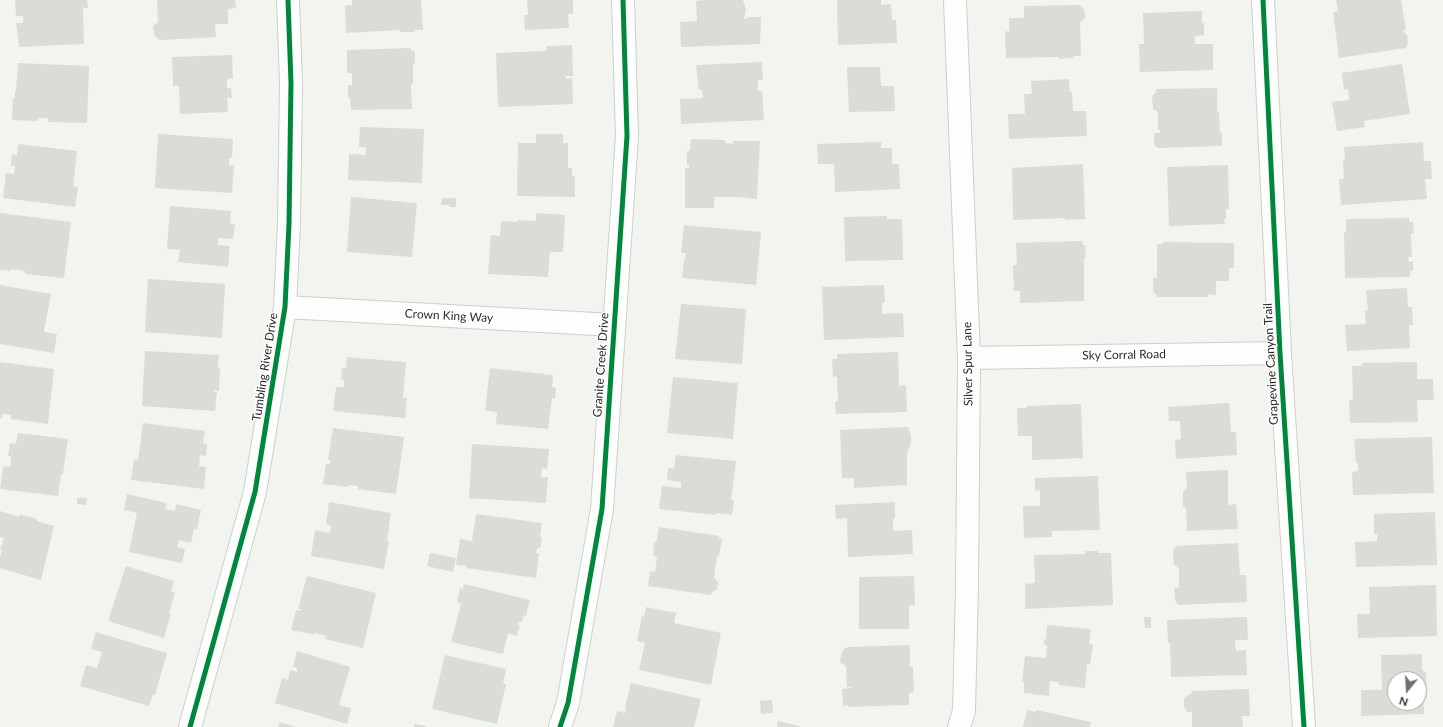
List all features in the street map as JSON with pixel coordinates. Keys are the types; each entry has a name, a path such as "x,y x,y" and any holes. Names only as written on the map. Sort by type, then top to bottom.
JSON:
{"street":[{"name":"Tumbling River Drive","path":"190,727 255,492 285,307 289,224 291,83 288,0"},
{"name":"Granite Creek Drive","path":"560,727 568,703 602,509 627,136 623,0"},
{"name":"Silver Spur Lane","path":"954,0 969,358 967,587 964,711 959,727"},
{"name":"Grapevine Canyon Trail","path":"1263,0 1280,353 1304,727"},
{"name":"Crown King Way","path":"285,307 614,325"},
{"name":"Sky Corral Road","path":"969,358 1280,353"}],"building":[{"path":"15,0 87,0 88,8 83,8 84,44 19,47 16,23 23,23 23,16 16,16"},
{"path":"157,0 235,0 236,8 228,9 228,24 215,24 216,37 160,40 154,35 153,26 158,22"},
{"path":"352,0 421,0 423,30 414,30 415,32 400,32 400,30 346,33 345,6 352,5"},
{"path":"527,0 573,0 573,14 568,14 569,28 525,30 524,15 528,15"},
{"path":"743,0 746,10 744,19 747,19 747,17 761,17 760,44 681,47 680,22 697,21 696,1"},
{"path":"837,0 881,0 881,5 891,4 892,20 896,20 897,43 838,45"},
{"path":"1336,0 1401,0 1406,30 1402,30 1407,35 1408,43 1406,48 1339,58 1333,12 1338,11"},
{"path":"1079,5 1084,9 1085,18 1080,22 1081,56 1059,59 1059,57 1006,58 1005,31 1009,32 1009,18 1024,18 1024,6"},
{"path":"1202,11 1204,35 1195,36 1195,44 1213,44 1213,70 1140,72 1139,44 1144,44 1143,13"},
{"path":"572,45 573,76 566,76 566,79 572,78 573,104 498,107 496,53 546,51 546,46"},
{"path":"410,48 415,52 415,63 413,64 413,84 411,85 412,109 351,110 350,97 348,98 348,85 352,85 352,73 347,73 347,50"},
{"path":"232,55 233,78 227,79 227,88 231,88 232,98 227,98 228,112 180,114 179,86 173,86 172,57"},
{"path":"762,62 763,80 758,80 758,91 762,91 764,120 681,124 680,99 703,98 702,90 699,90 696,65"},
{"path":"18,63 89,66 87,123 48,122 48,118 38,118 37,121 12,120 13,98 15,98 16,91"},
{"path":"1402,64 1410,114 1364,121 1365,127 1337,131 1332,102 1349,100 1348,89 1344,90 1342,73"},
{"path":"847,67 880,67 881,86 894,86 895,111 849,112"},
{"path":"1069,79 1070,92 1072,92 1073,111 1086,111 1087,136 1009,139 1008,114 1025,114 1024,94 1032,94 1031,81"},
{"path":"1217,88 1217,112 1219,113 1220,133 1222,133 1222,146 1157,148 1154,144 1154,136 1155,133 1160,133 1160,130 1158,130 1158,112 1153,109 1152,96 1156,92 1156,89"},
{"path":"360,127 424,129 422,183 348,180 349,154 366,155 366,147 359,147"},
{"path":"158,134 233,139 232,158 229,158 229,165 234,165 232,193 155,188"},
{"path":"536,134 563,134 563,143 568,143 568,168 572,168 572,176 575,176 575,197 517,196 518,143 536,143"},
{"path":"691,139 725,140 725,143 733,144 733,141 760,141 757,199 714,197 714,208 685,208 685,168 689,168 689,165 687,165 687,151 690,151"},
{"path":"881,142 881,148 892,148 892,164 899,164 900,189 835,192 834,164 818,164 817,144"},
{"path":"1423,142 1424,161 1431,161 1432,179 1425,179 1427,199 1341,205 1339,179 1344,179 1344,147"},
{"path":"18,144 77,151 73,186 78,187 75,207 3,198 6,173 14,174 15,166 11,166 12,154 17,155"},
{"path":"1083,164 1085,219 1065,220 1065,218 1013,220 1012,168"},
{"path":"1228,165 1229,209 1226,209 1226,219 1224,219 1225,224 1169,226 1167,167"},
{"path":"351,197 417,203 412,257 347,252"},
{"path":"442,198 456,198 456,207 441,205"},
{"path":"170,206 231,211 230,224 235,224 233,239 218,238 218,245 230,246 228,267 178,262 180,250 167,249"},
{"path":"0,213 71,222 64,278 25,274 25,271 10,269 10,271 0,270"},
{"path":"536,213 565,215 563,252 550,252 548,277 488,274 491,235 500,236 501,221 536,221"},
{"path":"887,216 887,219 902,219 903,260 845,261 844,217"},
{"path":"1409,218 1409,222 1413,222 1414,233 1411,234 1412,257 1408,257 1409,262 1413,261 1413,271 1410,271 1410,277 1345,278 1344,232 1346,232 1346,219"},
{"path":"684,225 761,232 756,285 682,278 686,253 681,253"},
{"path":"1082,241 1083,245 1085,245 1086,257 1084,257 1084,301 1020,303 1020,291 1014,291 1013,265 1017,265 1016,243"},
{"path":"1163,242 1234,243 1234,268 1229,268 1229,281 1216,281 1216,295 1208,294 1208,297 1158,297 1153,291 1153,278 1157,278 1157,244 1163,244"},
{"path":"148,279 225,284 222,338 145,332"},
{"path":"0,285 51,294 44,332 57,334 54,353 0,344"},
{"path":"884,285 885,303 882,303 882,314 903,313 904,337 824,340 822,287"},
{"path":"1407,288 1408,307 1412,307 1413,325 1409,325 1410,348 1347,351 1345,325 1366,324 1365,310 1368,310 1366,290"},
{"path":"681,304 746,309 742,364 675,359"},
{"path":"145,351 219,355 219,391 214,390 214,392 217,392 215,411 142,406"},
{"path":"898,352 899,386 906,385 907,412 836,414 835,401 838,401 837,376 833,377 832,359 837,359 837,354"},
{"path":"347,357 406,362 403,398 407,398 405,418 333,411 336,387 344,387 344,380 341,379 342,368 346,368"},
{"path":"0,362 54,369 48,424 11,419 11,415 3,414 2,418 0,418"},
{"path":"1417,362 1417,379 1433,379 1434,400 1417,400 1418,422 1350,423 1349,400 1353,400 1352,366 1362,366 1363,363"},
{"path":"490,368 553,375 552,387 556,388 555,399 552,398 548,429 496,424 497,412 485,410"},
{"path":"673,377 738,383 733,439 667,433"},
{"path":"1229,403 1231,432 1236,432 1237,455 1176,459 1175,440 1181,439 1180,421 1169,421 1168,407"},
{"path":"1081,404 1083,458 1032,460 1032,436 1018,436 1017,408 1027,408 1027,406"},
{"path":"143,423 205,431 203,443 207,444 206,456 200,455 199,466 206,467 204,489 131,480 134,459 138,460"},
{"path":"908,427 911,436 911,444 907,452 907,485 854,488 854,478 842,478 840,430"},
{"path":"333,428 404,437 396,494 358,489 358,486 348,485 348,487 323,484 326,464 330,464 330,460 328,460"},
{"path":"18,433 68,439 58,496 0,489 3,466 10,467 11,456 8,456 10,443 16,444"},
{"path":"1432,437 1434,493 1353,495 1352,472 1358,471 1354,439"},
{"path":"472,444 549,449 547,469 542,468 541,477 548,477 546,503 469,498"},
{"path":"676,455 736,461 731,500 734,501 732,515 716,513 716,515 659,509 662,486 681,488 681,482 667,480 668,468 674,468"},
{"path":"1228,470 1228,505 1236,504 1238,529 1187,531 1186,508 1183,506 1183,492 1187,487 1186,472"},
{"path":"1098,476 1100,530 1052,531 1052,537 1024,538 1023,506 1040,506 1040,490 1035,491 1035,478"},
{"path":"127,494 167,503 165,509 175,511 176,504 201,510 197,529 194,529 191,543 179,540 177,547 185,549 182,563 129,552 137,513 124,510"},
{"path":"77,498 87,498 86,505 77,504"},
{"path":"329,502 391,513 387,541 389,541 384,569 311,556 315,530 330,533 331,526 326,524"},
{"path":"895,502 893,531 912,530 913,554 848,557 847,518 836,519 835,505"},
{"path":"0,511 19,517 20,514 54,526 41,580 0,568 2,550 0,550 4,538 0,537"},
{"path":"1435,512 1437,565 1356,567 1355,542 1377,541 1377,534 1374,534 1374,514"},
{"path":"476,514 542,523 540,536 542,539 541,547 537,549 536,553 539,553 536,578 466,568 467,566 456,565 460,539 472,541"},
{"path":"659,527 719,536 719,538 722,539 719,557 717,556 714,578 718,582 717,589 712,592 711,595 648,586 650,571 655,572 657,557 653,556 654,543 656,543"},
{"path":"1238,543 1240,575 1246,575 1247,602 1178,605 1175,600 1174,589 1179,587 1179,568 1174,565 1173,550 1176,546"},
{"path":"1086,551 1111,553 1113,605 1025,609 1025,584 1035,583 1034,555 1085,554"},
{"path":"430,553 456,558 453,572 427,566"},
{"path":"126,566 174,581 171,591 175,593 164,638 108,621"},
{"path":"307,576 376,593 363,648 325,639 326,636 315,633 315,635 291,630 296,610 300,611 301,609 298,609"},
{"path":"914,576 915,605 909,605 909,629 859,629 859,577"},
{"path":"464,584 530,600 526,616 524,615 522,622 519,622 518,625 520,625 517,636 508,633 503,654 451,642 461,604 457,602 460,588 463,589"},
{"path":"1436,585 1437,636 1358,638 1357,614 1370,614 1369,587"},
{"path":"646,607 676,613 674,623 721,633 711,685 639,670 645,643 637,641 642,616 644,617"},
{"path":"1144,617 1151,617 1151,628 1145,628"},
{"path":"1247,617 1248,640 1235,640 1236,651 1246,650 1247,675 1171,677 1170,643 1168,643 1167,620"},
{"path":"1047,625 1091,629 1089,644 1093,644 1090,665 1087,664 1085,688 1059,685 1059,682 1050,681 1049,696 1024,693 1024,682 1022,682 1025,656 1046,658 1047,645 1044,645 1044,639 1046,640"},
{"path":"96,632 167,653 155,695 153,694 149,706 80,686 86,665 97,668 102,652 91,649"},
{"path":"910,645 910,667 913,667 914,692 909,693 909,705 843,706 842,689 851,688 847,687 846,666 840,662 841,654 844,649 848,647"},
{"path":"297,651 350,667 339,705 351,708 347,724 275,703 282,678 288,680 290,670 297,672 297,668 293,667"},
{"path":"1422,654 1422,670 1423,671 1387,671 1387,711 1424,711 1424,714 1361,716 1361,690 1382,690 1381,655"},
{"path":"445,655 506,669 503,684 506,684 497,724 432,709"},
{"path":"631,683 701,699 694,727 613,727 617,711 625,713"},
{"path":"1249,689 1250,716 1242,716 1243,727 1192,727 1192,712 1187,712 1184,707 1184,699 1192,693 1191,691"},
{"path":"772,700 773,713 761,714 760,701"},
{"path":"1027,710 1036,712 1036,710 1091,722 1090,727 1023,727"},
{"path":"778,721 800,726 800,727 777,727"},
{"path":"280,722 296,727 278,727"},
{"path":"414,724 426,726 426,727 414,727"}],"cycle path":[{"path":"190,727 255,492 285,307 289,224 291,83 288,0"},
{"path":"560,727 568,703 602,509 627,136 623,0"},
{"path":"1263,0 1280,353 1304,727"}]}
